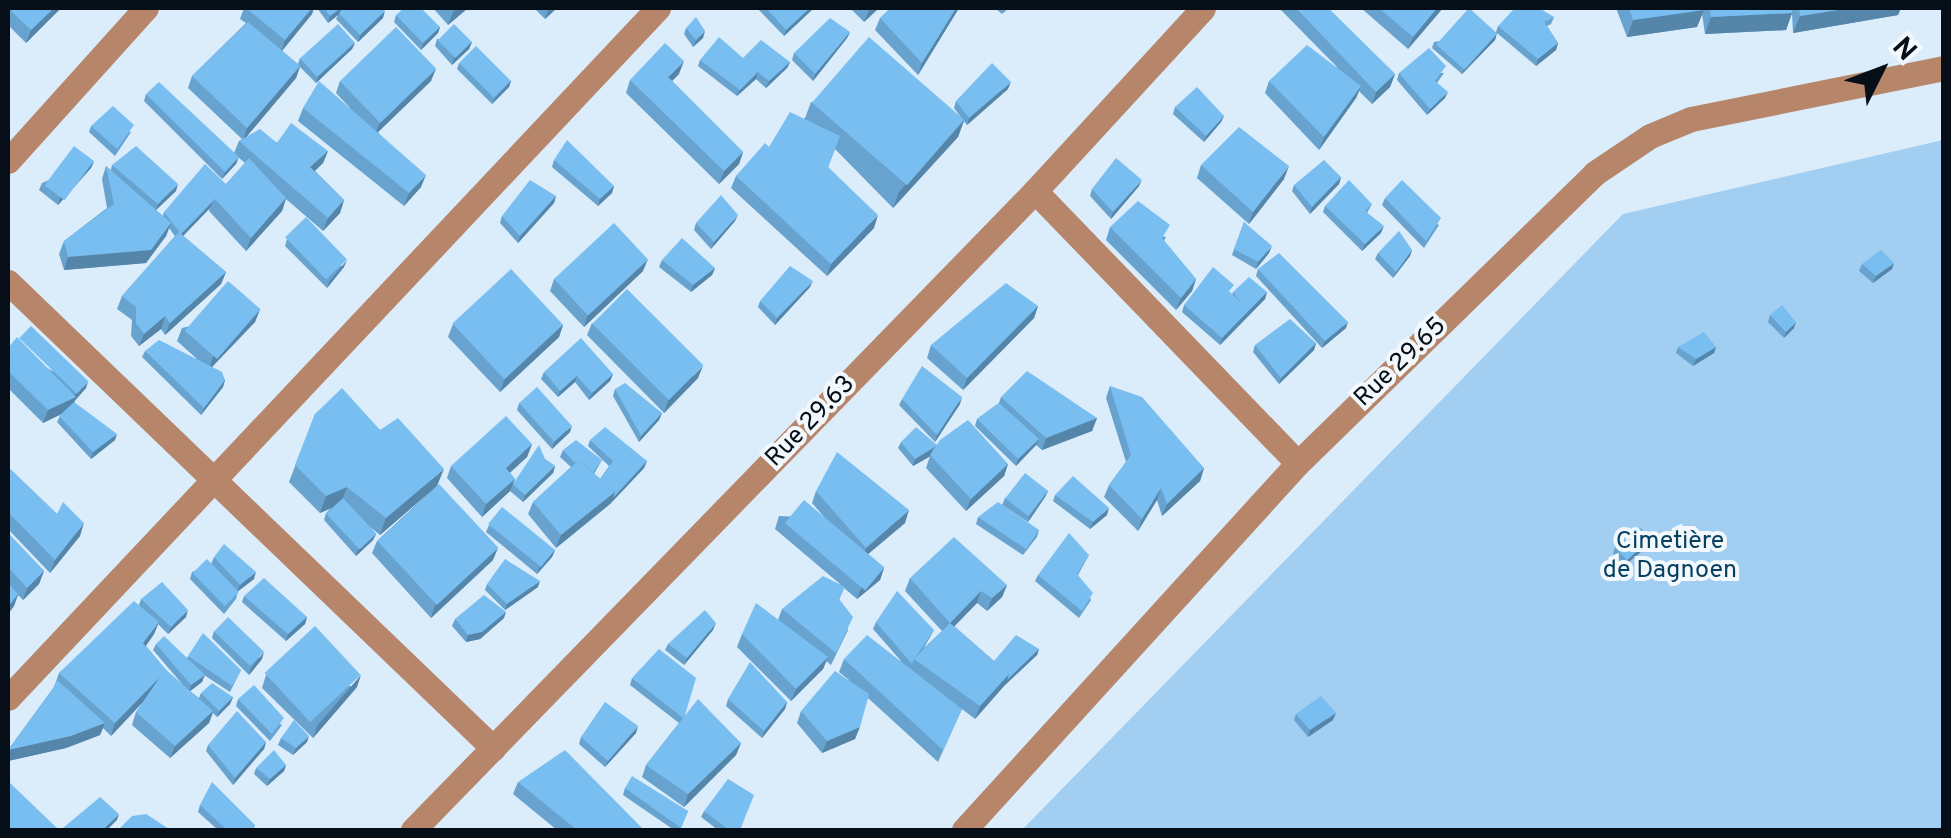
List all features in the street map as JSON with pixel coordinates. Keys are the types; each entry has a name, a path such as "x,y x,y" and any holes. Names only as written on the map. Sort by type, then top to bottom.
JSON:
{"street":[{"path":"8,161 146,8"},
{"path":"8,698 214,484 658,8"},
{"name":"Rue 29.63","path":"413,830 1035,191 1203,8"},
{"name":"Rue 29.65","path":"964,830 1298,463 1596,173 1650,136 1691,118 1944,68"},
{"path":"1035,191 1298,463"},
{"path":"8,282 493,748"}],"green space":[{"name":"Cimetière de Dagnoen","path":"1943,140 1943,830 1022,830 1623,214"}],"building":[{"path":"8,8 54,8 31,30"},
{"path":"246,8 312,8 285,40"},
{"path":"324,8 341,8 330,16"},
{"path":"343,8 385,11 360,35 339,13"},
{"path":"404,8 421,8 440,27 423,43 396,15"},
{"path":"766,8 810,8 786,30"},
{"path":"890,8 956,8 922,63 880,18"},
{"path":"1296,8 1328,8 1395,74 1376,92"},
{"path":"1379,8 1437,8 1413,37"},
{"path":"1469,8 1497,33 1464,70 1436,44"},
{"path":"1515,8 1539,8 1554,17 1544,22 1558,43 1538,59 1498,26"},
{"path":"1629,8 1703,8 1704,10 1633,20"},
{"path":"1710,8 1792,8 1792,13 1711,17"},
{"path":"1799,8 1851,8 1800,16"},
{"path":"696,17 705,31 696,40 686,28"},
{"path":"830,18 850,32 815,74 794,53"},
{"path":"248,22 300,66 247,128 192,76"},
{"path":"338,24 355,43 317,77 300,58"},
{"path":"454,24 472,42 455,58 438,40"},
{"path":"396,27 436,69 380,123 340,81"},
{"path":"719,37 743,58 761,40 790,62 769,81 758,72 740,90 700,60"},
{"path":"869,37 964,120 907,185 812,103"},
{"path":"665,43 684,61 668,77 743,152 724,171 630,80"},
{"path":"1307,45 1361,86 1324,137 1269,81"},
{"path":"476,46 511,81 494,98 459,63"},
{"path":"1429,48 1446,66 1435,81 1448,92 1430,109 1399,73"},
{"path":"992,63 1011,82 969,118 956,101"},
{"path":"319,81 426,175 409,193 303,108"},
{"path":"159,82 239,157 225,172 146,94"},
{"path":"1197,87 1224,116 1206,136 1175,107"},
{"path":"113,106 134,125 117,149 91,126"},
{"path":"790,112 840,136 828,167 878,215 831,264 736,176 765,143 769,147"},
{"path":"291,123 328,151 310,167 344,200 328,218 239,141 260,129 277,143"},
{"path":"1239,127 1289,166 1253,212 1201,165"},
{"path":"567,140 614,186 600,199 554,160"},
{"path":"74,146 94,161 64,200 45,185"},
{"path":"136,146 178,184 158,204 112,165"},
{"path":"249,158 286,198 251,238 214,198"},
{"path":"1116,158 1142,180 1113,212 1092,189"},
{"path":"1324,160 1341,177 1312,207 1294,185"},
{"path":"205,164 226,184 181,234 164,212"},
{"path":"106,166 171,223 151,250 68,257 64,241 114,204"},
{"path":"530,180 556,196 520,236 502,216"},
{"path":"1349,180 1372,204 1365,211 1384,226 1365,244 1325,206"},
{"path":"1402,180 1441,218 1426,241 1385,198"},
{"path":"721,195 738,215 714,242 696,223"},
{"path":"1138,201 1170,225 1162,238 1196,279 1181,298 1110,227"},
{"path":"306,217 347,259 326,280 285,237"},
{"path":"1244,222 1272,246 1258,262 1234,249"},
{"path":"614,223 648,260 588,315 554,279"},
{"path":"1399,231 1412,250 1396,272 1378,253"},
{"path":"179,232 226,272 170,323 165,316 144,334 136,323 136,307 122,296"},
{"path":"682,238 715,268 693,285 662,260"},
{"path":"1881,250 1894,263 1876,276 1862,264"},
{"path":"1279,253 1348,322 1325,341 1258,269"},
{"path":"790,266 813,281 777,318 760,301"},
{"path":"1213,267 1234,285 1229,291 1240,302 1233,292 1249,277 1267,292 1222,338 1184,305"},
{"path":"511,269 563,325 504,379 452,324"},
{"path":"228,281 260,309 217,359 185,331"},
{"path":"1006,283 1038,306 967,378 931,345"},
{"path":"627,289 703,365 669,400 592,324"},
{"path":"1782,305 1796,322 1786,332 1770,315"},
{"path":"1290,319 1316,343 1281,378 1255,345"},
{"path":"31,326 89,382 77,394 19,338"},
{"path":"1704,332 1716,347 1696,359 1678,347"},
{"path":"17,337 76,397 48,410 8,371 8,348"},
{"path":"581,338 613,374 592,393 577,376 560,391 544,372"},
{"path":"159,340 222,372 225,380 204,408 145,351"},
{"path":"922,366 962,397 937,435 902,399"},
{"path":"1027,371 1097,418 1046,438 1001,397"},
{"path":"625,383 662,413 641,436 615,389"},
{"path":"1110,386 1142,397 1204,468 1167,504 1161,488 1142,519 1109,485 1131,455"},
{"path":"537,387 572,426 554,442 519,403"},
{"path":"342,388 380,430 398,418 444,469 386,518 347,487 326,496 295,465 315,414"},
{"path":"74,402 117,434 93,452 59,416"},
{"path":"999,403 1039,439 1018,459 977,419"},
{"path":"506,416 532,444 506,468 515,479 486,504 451,466"},
{"path":"968,420 1008,464 971,499 930,455 940,440"},
{"path":"605,427 647,461 613,498 615,492 600,479 613,461 590,440"},
{"path":"916,427 937,445 915,459 901,442"},
{"path":"576,440 602,460 593,472 579,460 575,463 563,450"},
{"path":"539,445 545,459 555,466 525,495 513,484"},
{"path":"837,452 909,510 866,548 816,491"},
{"path":"579,460 615,492 561,535 533,502"},
{"path":"8,467 57,514 63,502 84,523 55,560 8,512"},
{"path":"1025,473 1048,491 1028,516 1005,498"},
{"path":"1073,476 1109,508 1093,522 1055,495"},
{"path":"439,484 498,548 437,605 378,541"},
{"path":"343,498 376,534 360,550 326,514"},
{"path":"804,500 884,567 865,590 785,523"},
{"path":"998,502 1039,530 1026,549 978,517"},
{"path":"502,507 555,550 541,567 488,524"},
{"path":"1641,527 1650,540 1627,560 1615,547"},
{"path":"8,533 44,571 27,588 8,567"},
{"path":"1069,533 1089,555 1077,574 1093,593 1082,611 1038,575"},
{"path":"954,537 1007,585 992,598 981,591 950,623 910,578"},
{"path":"224,544 256,572 240,585 214,557"},
{"path":"207,559 239,592 225,606 193,573"},
{"path":"505,559 540,581 507,604 487,584"},
{"path":"823,576 845,587 839,599 853,617 836,653 782,609"},
{"path":"264,578 307,617 288,634 244,596"},
{"path":"162,582 188,610 171,627 141,599"},
{"path":"8,583 18,594 8,607"},
{"path":"897,591 934,630 912,664 876,622"},
{"path":"484,595 506,612 482,632 468,635 455,619"},
{"path":"134,601 159,622 143,643 166,670 213,711 175,746 136,712 160,677 115,723 59,673"},
{"path":"756,603 828,657 796,689 742,634"},
{"path":"705,610 716,623 687,658 668,644"},
{"path":"228,617 264,652 250,666 214,631"},
{"path":"950,623 1009,674 980,706 914,659"},
{"path":"315,626 361,675 310,722 265,673"},
{"path":"203,633 241,670 232,686 188,656"},
{"path":"867,635 962,709 943,750 844,659"},
{"path":"1016,635 1039,649 1007,680 1009,674 994,661"},
{"path":"164,636 205,675 191,685 156,644"},
{"path":"659,649 696,678 683,718 632,678"},
{"path":"750,662 787,702 764,731 728,699"},
{"path":"835,671 869,694 860,727 827,741 801,711"},
{"path":"57,680 105,723 71,736 8,750 54,687"},
{"path":"212,683 233,697 219,711 201,693"},
{"path":"254,685 284,718 272,734 238,699"},
{"path":"1321,696 1336,713 1310,730 1296,714"},
{"path":"698,699 741,743 688,794 646,765"},
{"path":"605,702 638,726 608,761 581,737"},
{"path":"237,711 266,742 235,778 208,745"},
{"path":"294,720 309,736 296,748 281,738"},
{"path":"274,750 286,765 270,779 256,768"},
{"path":"565,750 644,830 577,830 518,782"},
{"path":"632,776 688,811 681,828 625,788"},
{"path":"728,779 754,795 740,830 729,830 704,811"},
{"path":"8,781 59,830 8,830"},
{"path":"212,782 255,825 251,830 227,830 200,805"},
{"path":"100,797 119,814 102,830 63,828"},
{"path":"146,814 169,829 118,830 132,816"}]}
